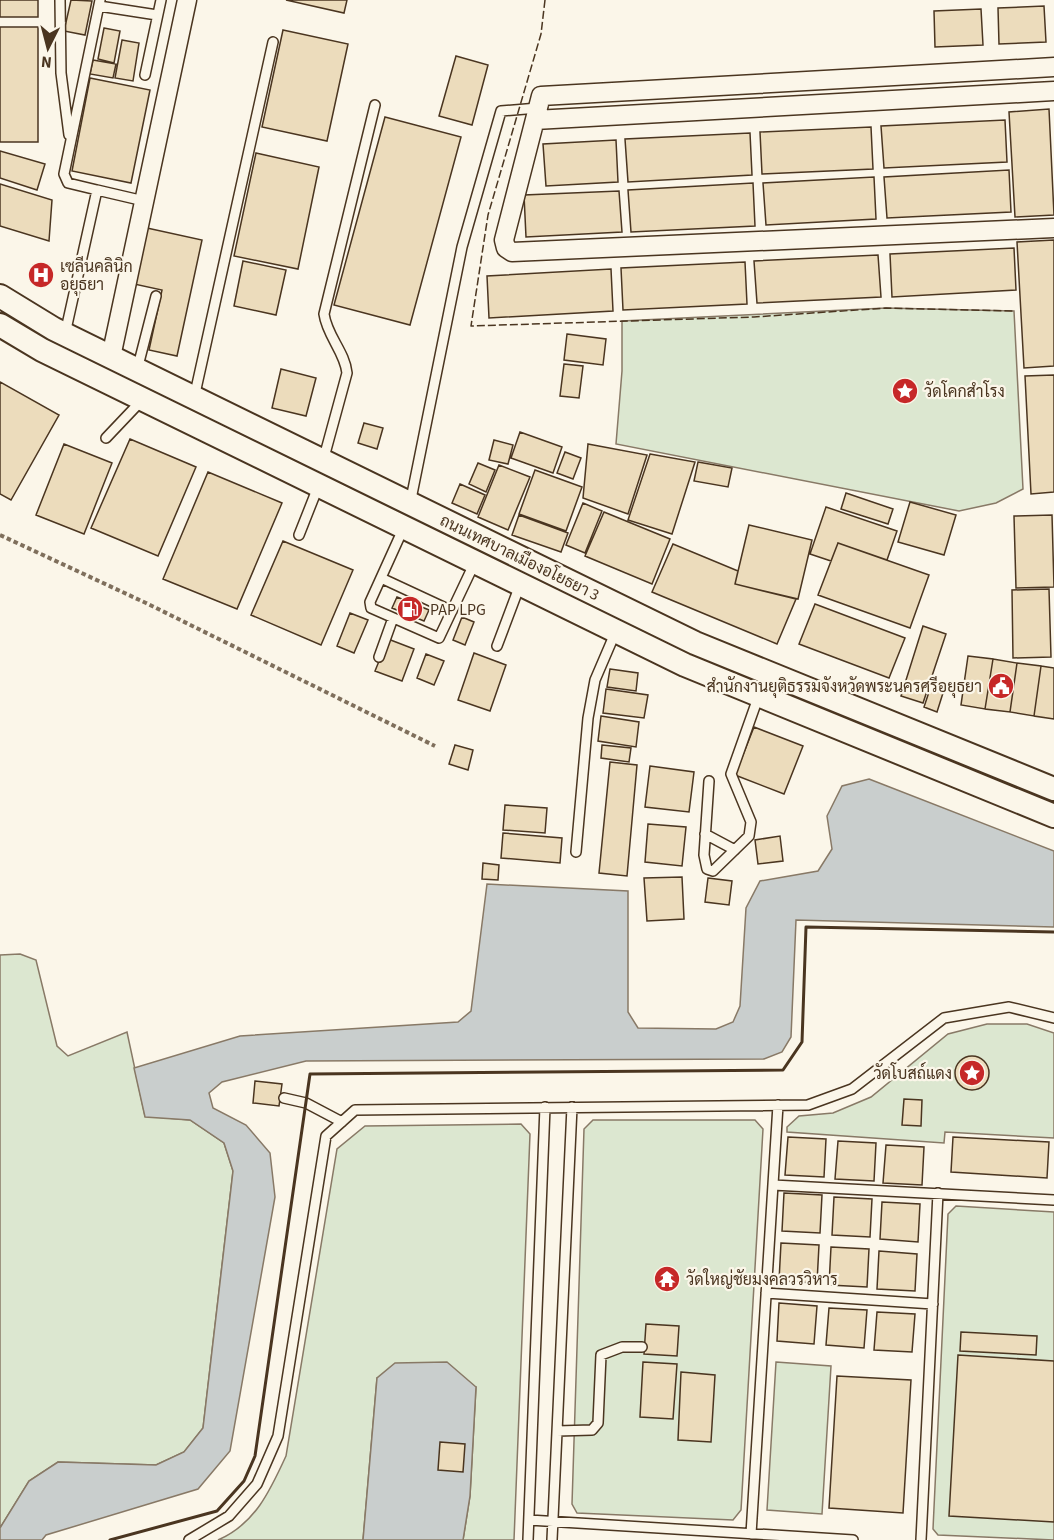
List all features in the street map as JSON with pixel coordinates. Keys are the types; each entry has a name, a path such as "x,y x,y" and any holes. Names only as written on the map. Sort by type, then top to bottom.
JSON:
{"street":[{"path":"111,357 187,0"},
{"path":"1054,67 542,96 504,240 506,248 512,252 1054,228"},
{"path":"961,72 962,96"},
{"path":"895,76 896,100"},
{"path":"833,79 835,104"},
{"path":"771,82 772,107"},
{"path":"703,86 704,111"},
{"path":"638,90 640,114"},
{"path":"536,114 640,114 1054,91"},
{"name":"ถนนเทศบาลเมืองอโยธยา 3","path":"0,296 65,334 137,370 695,643 1054,789"},
{"name":"ถนนเทศบาลเมืองอโยธยา 3","path":"0,325 42,350 685,665 1054,816"},
{"path":"412,531 431,513"}],"lane":[{"path":"60,0 61,73 70,144"},
{"path":"145,75 161,0"},
{"path":"144,201 68,183 64,174 100,3 157,15"},
{"path":"194,398 273,42"},
{"path":"323,461 347,373 346,362 325,323 324,314 375,105"},
{"path":"410,504 462,247 501,111 536,114"},
{"path":"65,334 97,190"},
{"path":"137,370 156,296"},
{"path":"105,438 144,399"},
{"path":"300,535 319,486"},
{"path":"412,531 381,578 370,605 371,608 439,638 475,562"},
{"path":"381,578 452,611"},
{"path":"497,646 520,585"},
{"path":"379,657 393,618"},
{"path":"576,852 593,689 616,631"},
{"path":"709,781 704,855 707,869 713,871 749,836 751,822 732,778 732,766 759,695"},
{"path":"705,834 735,850"},
{"path":"189,1540 229,1516 257,1484 278,1436 326,1136 355,1110 808,1105 852,1089 944,1018 1008,1007 1054,1018"},
{"path":"284,1098 306,1103 342,1122"},
{"path":"751,1534 778,1105"},
{"path":"528,1540 545,1107"},
{"path":"552,1540 572,1107"},
{"path":"773,1185 1054,1200"},
{"path":"921,1540 938,1194"},
{"path":"766,1293 933,1304"},
{"path":"557,1431 592,1430 598,1423 601,1355 611,1349 642,1347"},
{"path":"529,1520 853,1540"}],"path":[{"path":"0,535 146,603 435,746"}],"green space":[{"path":"886,308 1014,311 1023,489 996,503 959,511 616,444 622,371 622,321"},
{"path":"20,954 36,960 57,1046 68,1056 127,1032 145,1116 190,1120 224,1143 233,1171 203,1428 184,1452 156,1465 58,1462 29,1481 0,1528 0,955"},
{"path":"987,1024 1027,1024 1054,1033 1054,1138 945,1132 944,1143 787,1132 787,1127 799,1116 833,1113 871,1097 948,1034"},
{"path":"593,1120 755,1120 763,1129 741,1510 733,1520 577,1513 572,1504 584,1129"},
{"path":"521,1124 530,1134 514,1540 463,1540 470,1496 476,1387 377,1378 363,1540 218,1540 252,1516 274,1482 286,1456 337,1149 365,1126"},
{"path":"956,1206 1054,1212 1054,1540 938,1535 933,1529 948,1214"},
{"path":"776,1362 831,1366 822,1514 767,1510"}],"shaded area":[{"path":"869,779 1054,851 1054,927 796,920 791,1037 782,1052 764,1059 306,1061 222,1082 209,1093 213,1108 246,1125 270,1153 275,1197 230,1451 198,1489 46,1535 42,1540 0,1540 0,1528 29,1481 58,1462 156,1465 184,1452 203,1428 233,1171 224,1143 190,1120 145,1117 134,1068 240,1036 458,1022 471,1011 487,884 628,891 628,1012 638,1028 716,1029 733,1022 740,1006 746,908 760,881 818,871 832,849 827,816 842,786"},
{"path":"447,1362 476,1387 470,1496 463,1540 363,1540 377,1378 395,1363"}],"building":[{"path":"0,0 38,0 38,17 0,17"},
{"path":"71,0 92,1 85,35 64,31"},
{"path":"286,0 347,0 344,13"},
{"path":"1044,6 1046,42 999,44 998,8"},
{"path":"981,9 983,45 935,47 934,11"},
{"path":"0,27 38,27 38,142 0,142"},
{"path":"104,28 120,31 114,63 98,59"},
{"path":"283,30 348,44 327,141 262,127"},
{"path":"122,40 139,43 133,81 115,78"},
{"path":"456,56 488,65 472,125 439,116"},
{"path":"93,60 116,64 113,78 90,74"},
{"path":"90,78 150,90 131,183 72,171"},
{"path":"1049,109 1054,215 1015,217 1009,112"},
{"path":"385,117 461,137 410,325 334,305"},
{"path":"1005,120 1007,162 884,168 881,126"},
{"path":"871,127 873,169 762,174 760,132"},
{"path":"750,133 752,175 628,182 625,139"},
{"path":"616,140 618,182 546,186 543,144"},
{"path":"0,151 45,164 37,190 0,178"},
{"path":"256,153 319,167 298,269 234,256"},
{"path":"1009,170 1011,212 887,218 884,177"},
{"path":"874,177 876,219 766,225 763,183"},
{"path":"753,183 755,226 631,232 628,190"},
{"path":"0,184 52,200 49,241 0,226"},
{"path":"619,191 622,232 526,237 524,195"},
{"path":"147,228 202,240 177,356 149,350 162,290 134,284"},
{"path":"1054,240 1054,366 1024,368 1017,242"},
{"path":"1014,248 1016,290 892,297 890,254"},
{"path":"878,255 881,297 757,303 754,261"},
{"path":"243,261 286,270 276,315 234,306"},
{"path":"745,262 747,304 623,310 621,268"},
{"path":"611,269 613,311 489,318 487,276"},
{"path":"567,334 606,339 603,365 564,360"},
{"path":"564,364 583,366 579,398 560,396"},
{"path":"281,369 316,378 306,416 272,408"},
{"path":"1054,375 1054,492 1031,494 1025,376"},
{"path":"0,382 59,415 11,500 0,494"},
{"path":"364,423 383,428 377,449 358,443"},
{"path":"520,432 562,447 553,473 511,458"},
{"path":"130,439 196,467 158,556 91,528"},
{"path":"494,440 513,445 508,464 489,460"},
{"path":"64,444 112,463 84,534 36,515"},
{"path":"588,444 647,455 628,514 583,498"},
{"path":"565,452 581,458 573,479 557,473"},
{"path":"650,454 695,462 672,534 628,520"},
{"path":"698,462 732,468 728,487 694,481"},
{"path":"478,463 495,470 486,492 469,484"},
{"path":"499,465 530,477 508,530 478,517"},
{"path":"535,470 582,487 566,531 519,514"},
{"path":"208,472 282,503 237,609 163,579"},
{"path":"460,484 485,495 477,514 452,503"},
{"path":"846,493 893,509 888,524 841,509"},
{"path":"910,502 956,515 944,555 898,542"},
{"path":"583,503 602,511 585,553 566,545"},
{"path":"826,507 897,531 887,560 838,543 831,561 810,554"},
{"path":"604,512 670,539 652,584 585,556"},
{"path":"519,515 568,533 561,552 512,535"},
{"path":"1052,515 1054,587 1016,588 1014,516"},
{"path":"749,525 812,540 798,599 735,584"},
{"path":"283,541 353,570 321,645 251,615"},
{"path":"838,543 929,575 910,628 818,595"},
{"path":"673,544 738,571 735,584 796,599 777,644 652,592"},
{"path":"1049,589 1051,657 1013,658 1012,590"},
{"name":"PAP LPG","path":"397,597 429,610 424,621 392,608"},
{"path":"815,604 905,638 889,678 799,644"},
{"path":"350,613 368,620 354,653 337,646"},
{"path":"462,617 474,622 465,645 453,640"},
{"path":"923,626 946,634 923,703 901,696"},
{"path":"388,639 414,649 402,681 375,671"},
{"path":"474,653 506,665 490,711 458,700"},
{"path":"426,654 444,661 434,685 417,678"},
{"path":"968,656 993,659 985,709 961,705"},
{"name":"สำนักงานยุติธรรมจังหวัดพระนครศรีอยุธยา","path":"993,659 1017,663 1010,712 985,709"},
{"path":"1017,663 1041,666 1034,716 1010,712"},
{"path":"1041,666 1054,668 1054,719 1034,716"},
{"path":"610,669 638,673 636,691 607,687"},
{"path":"606,689 648,695 644,718 603,713"},
{"path":"930,689 943,693 937,712 924,707"},
{"path":"601,716 639,722 636,747 598,741"},
{"path":"754,727 803,746 784,794 735,775"},
{"path":"455,745 473,750 468,770 449,764"},
{"path":"602,745 631,748 629,762 601,758"},
{"path":"610,762 637,765 627,876 599,873"},
{"path":"650,766 694,772 689,812 645,807"},
{"path":"505,805 547,808 545,833 503,830"},
{"path":"648,824 686,827 682,866 645,862"},
{"path":"503,833 562,838 560,863 501,858"},
{"path":"780,836 783,861 758,864 755,840"},
{"path":"483,863 499,865 498,880 482,879"},
{"path":"682,877 684,919 647,921 644,878"},
{"path":"708,878 732,881 729,905 705,902"},
{"path":"972,1056 984,1061 989,1073 984,1085 972,1090 960,1085 955,1073 960,1061"},
{"path":"255,1081 282,1084 279,1106 253,1103"},
{"path":"904,1099 922,1100 921,1126 902,1125"},
{"path":"788,1137 826,1139 824,1177 785,1175"},
{"path":"953,1137 1049,1142 1047,1178 951,1172"},
{"path":"838,1141 876,1143 874,1181 835,1179"},
{"path":"886,1145 924,1147 922,1185 883,1183"},
{"path":"784,1193 822,1195 820,1233 782,1231"},
{"path":"834,1197 872,1199 870,1237 832,1235"},
{"path":"882,1202 920,1204 918,1242 880,1239"},
{"path":"781,1243 819,1245 817,1283 779,1281"},
{"path":"831,1247 869,1249 867,1287 829,1285"},
{"path":"879,1251 917,1254 915,1291 877,1289"},
{"path":"779,1303 817,1306 814,1344 777,1341"},
{"path":"829,1308 867,1310 864,1348 826,1345"},
{"path":"877,1312 915,1314 912,1352 874,1350"},
{"path":"646,1324 679,1326 677,1356 644,1354"},
{"path":"961,1332 1037,1336 1036,1355 960,1351"},
{"path":"958,1355 1054,1361 1054,1522 949,1516"},
{"path":"643,1362 677,1364 673,1419 640,1417"},
{"path":"681,1372 715,1375 711,1442 678,1440"},
{"path":"837,1376 911,1380 903,1513 829,1508"},
{"path":"440,1442 465,1444 463,1472 438,1470"}],"fence":[{"path":"545,0 541,34 488,215 471,326 754,317 886,308 1014,311"}],"wall":[{"path":"110,1540 217,1511 244,1481 255,1456 310,1074 783,1070 802,1042 806,927 1054,932"}],"place":[{"name":"เซลีนคลินิก อยุธยา","path":"41,275"},
{"name":"วัดโคกสำโรง","path":"905,391"},
{"name":"PAP LPG","path":"410,609"},
{"name":"สำนักงานยุติธรรมจังหวัดพระนครศรีอยุธยา","path":"1001,686"},
{"name":"วัดโบสถ์แดง","path":"972,1073"},
{"name":"วัดใหญ่ชัยมงคลวรวิหาร","path":"667,1279"}]}
